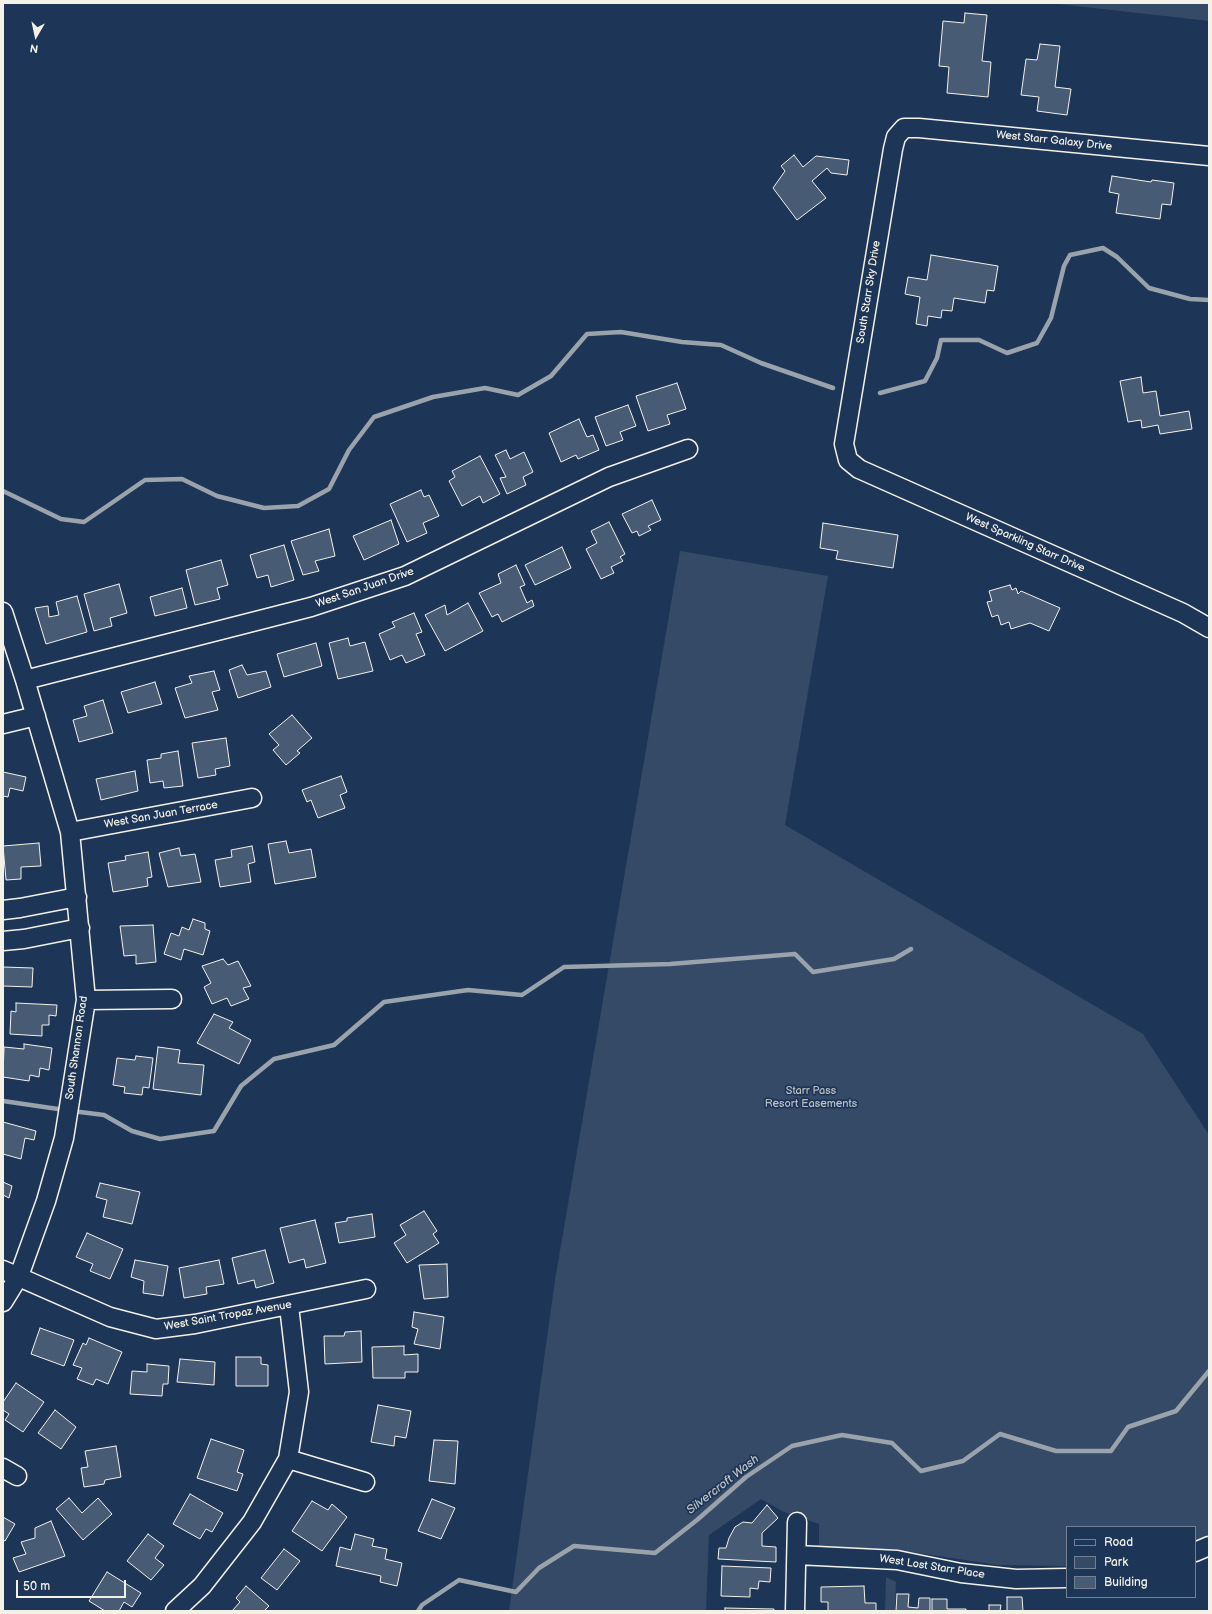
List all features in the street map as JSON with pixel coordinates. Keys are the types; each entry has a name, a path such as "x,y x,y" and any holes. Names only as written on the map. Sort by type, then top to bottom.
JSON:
{"street":[{"name":"West Starr Galaxy Drive","path":"900,131 904,128 919,128 1209,156"},
{"name":"South Starr Sky Drive","path":"846,454 844,444 892,157 896,137 900,131"},
{"name":"West San Juan Drive","path":"26,680 311,607 405,576 609,477 688,448"},
{"name":"West Sparkling Starr Drive","path":"846,454 851,463 859,469 1183,613 1209,628"},
{"name":"South Shannon Road","path":"3,612 26,680 70,832 86,1000 64,1138 46,1201 11,1273 3,1302"},
{"path":"3,724 36,716"},
{"name":"West San Juan Terrace","path":"70,832 252,798"},
{"path":"3,910 77,897"},
{"path":"3,941 24,939 80,928"},
{"path":"86,1000 172,999"},
{"name":"West Saint Tropaz Avenue","path":"11,1273 110,1317 156,1329 195,1324 289,1306 366,1289"},
{"path":"175,1611 202,1586 252,1522 288,1459 299,1392 289,1306"},
{"path":"288,1459 365,1482"},
{"path":"795,1611 797,1522"},
{"path":"1196,1552 1209,1546"},
{"name":"West Lost Starr Place","path":"797,1555 897,1560 961,1573 1016,1579 1066,1578"}],"green space":[{"path":"1049,3 1209,3 1209,21"},
{"name":"Starr Pass Resort Easements","path":"680,551 828,576 785,825 1143,1034 1209,1135 1209,1536 1196,1541 1196,1526 1066,1526 1066,1566 998,1565 912,1552 819,1548 819,1524 784,1512 761,1499 709,1535 706,1611 509,1611 555,1280"},
{"path":"886,1577 896,1582 895,1611 885,1611"}],"building":[{"path":"965,13 987,15 982,61 991,62 988,97 947,93 949,67 939,66 943,21 964,23"},
{"path":"1040,44 1060,46 1055,87 1071,89 1067,115 1037,111 1039,97 1021,95 1026,59 1037,60"},
{"path":"794,155 803,167 816,156 849,160 847,175 831,173 827,168 812,181 826,198 797,220 773,188 785,171 781,166"},
{"path":"1112,176 1151,182 1152,180 1174,183 1171,205 1162,204 1160,219 1116,213 1119,194 1109,192"},
{"path":"931,255 998,266 994,291 987,290 985,303 954,298 952,311 942,310 941,318 928,316 927,326 916,324 920,297 905,294 908,277 927,280"},
{"path":"1141,377 1143,393 1156,391 1160,416 1189,411 1192,429 1160,434 1158,425 1142,428 1141,420 1128,422 1120,381"},
{"path":"677,383 686,409 667,415 670,424 648,431 636,396"},
{"path":"628,405 636,426 620,432 623,440 606,446 595,417"},
{"path":"579,419 587,437 593,435 599,450 578,459 576,455 561,462 549,433"},
{"path":"506,450 510,459 524,452 533,472 523,477 526,485 507,494 500,478 506,477 495,455"},
{"path":"480,456 500,494 483,503 480,496 462,506 449,481 455,477 452,471"},
{"path":"421,490 424,497 429,495 439,516 423,523 427,533 407,542 390,504"},
{"path":"652,500 661,520 648,526 651,530 639,536 637,531 632,533 622,514"},
{"path":"391,520 399,544 364,560 353,536"},
{"path":"609,522 625,554 620,557 623,561 611,567 614,573 601,579 586,549 597,543 591,531"},
{"path":"823,523 898,535 893,568 836,559 838,551 820,548"},
{"path":"329,529 335,556 315,561 319,571 303,575 291,541"},
{"path":"284,545 294,580 271,587 268,575 257,578 250,555"},
{"path":"562,547 571,568 535,585 525,565"},
{"path":"221,560 228,585 217,588 220,599 195,605 186,570"},
{"path":"516,565 525,585 520,587 527,603 532,600 534,606 502,622 498,614 492,617 479,593 501,583 498,574"},
{"path":"119,584 127,613 110,618 112,626 94,631 84,594"},
{"path":"1010,585 1012,590 1016,588 1018,594 1021,591 1060,608 1049,631 1030,623 1011,629 1009,622 1001,625 998,615 992,617 987,602 992,601 989,591"},
{"path":"182,588 187,608 155,616 150,597"},
{"path":"77,596 87,632 46,644 35,608 48,606 49,617 59,615 56,602"},
{"path":"468,603 483,631 445,651 425,615 445,605 447,615"},
{"path":"414,613 422,632 416,634 425,655 406,663 402,655 390,660 379,634 395,627 392,622"},
{"path":"348,638 350,646 365,642 373,671 338,679 329,643"},
{"path":"316,643 322,666 284,677 277,654"},
{"path":"242,665 247,675 266,671 271,687 238,698 229,670"},
{"path":"214,671 220,690 212,692 218,710 185,718 175,688 192,683 189,676"},
{"path":"155,682 162,704 128,713 121,692"},
{"path":"103,700 113,733 79,742 73,720 87,716 84,706"},
{"path":"292,715 312,738 297,751 300,753 286,765 273,750 279,745 269,734"},
{"path":"226,738 230,766 215,769 216,775 198,778 192,743"},
{"path":"178,751 183,786 164,788 163,781 150,783 147,760 161,758 161,754"},
{"path":"135,771 138,791 101,800 96,779"},
{"path":"3,772 26,777 23,791 10,788 8,797 3,796"},
{"path":"341,776 347,792 340,795 345,808 318,818 311,800 307,802 302,790"},
{"path":"286,841 289,853 311,849 316,877 275,884 268,844"},
{"path":"39,843 41,866 21,867 21,879 6,880 3,846"},
{"path":"252,846 255,862 248,864 251,882 220,887 215,860 232,857 231,850"},
{"path":"179,848 181,856 195,854 201,882 168,887 159,853"},
{"path":"148,852 152,877 147,878 148,886 113,892 108,863 126,860 125,856"},
{"path":"193,919 205,923 205,929 210,931 203,955 184,949 181,960 164,954 171,933 179,936 182,927 189,930"},
{"path":"153,925 156,962 136,964 136,955 124,956 120,926"},
{"path":"223,959 228,965 238,961 251,986 243,988 249,999 231,1006 227,998 212,1004 204,987 211,983 202,966"},
{"path":"3,967 33,968 32,987 3,986"},
{"path":"16,1003 57,1005 56,1016 49,1015 49,1025 42,1025 42,1036 10,1034 11,1011 16,1012"},
{"path":"214,1014 233,1022 229,1028 251,1040 239,1064 197,1043"},
{"path":"24,1044 52,1048 49,1070 40,1068 39,1077 30,1075 29,1081 3,1077 4,1047 24,1049"},
{"path":"158,1047 180,1050 178,1063 204,1065 201,1095 153,1089"},
{"path":"136,1056 153,1058 149,1088 143,1087 142,1095 124,1093 125,1087 113,1085 117,1058 135,1060"},
{"path":"3,1122 36,1131 34,1140 25,1138 21,1159 3,1154"},
{"path":"3,1182 12,1186 9,1198 3,1195"},
{"path":"100,1183 140,1192 132,1224 103,1217 107,1200 96,1197"},
{"path":"424,1211 437,1231 433,1234 439,1243 407,1263 394,1243 406,1235 400,1225"},
{"path":"372,1214 375,1237 339,1243 335,1223 347,1221 347,1218"},
{"path":"315,1220 326,1263 306,1268 304,1259 289,1263 280,1228"},
{"path":"87,1233 123,1249 110,1279 90,1271 93,1264 76,1257"},
{"path":"265,1250 274,1283 256,1288 254,1280 238,1284 232,1258"},
{"path":"135,1260 168,1266 163,1296 143,1293 144,1281 131,1277"},
{"path":"219,1260 224,1284 206,1287 207,1294 184,1298 179,1268"},
{"path":"447,1264 448,1297 424,1299 419,1265"},
{"path":"414,1312 444,1317 440,1349 414,1344 418,1329 412,1327"},
{"path":"40,1328 74,1340 64,1366 31,1354"},
{"path":"361,1331 362,1362 325,1364 324,1336 344,1336 345,1332"},
{"path":"89,1338 122,1352 108,1384 96,1379 93,1385 77,1379 82,1368 73,1365 83,1343 86,1345"},
{"path":"404,1346 404,1355 418,1354 418,1372 405,1372 405,1378 373,1378 372,1347"},
{"path":"236,1357 261,1357 261,1364 268,1365 268,1386 236,1386"},
{"path":"180,1359 215,1362 214,1385 177,1382"},
{"path":"147,1364 169,1366 168,1384 163,1384 162,1396 130,1394 132,1371 147,1372"},
{"path":"16,1383 44,1402 23,1432 5,1420 9,1414 3,1410 3,1402"},
{"path":"378,1405 411,1411 406,1438 395,1436 394,1446 371,1442"},
{"path":"55,1410 76,1427 61,1449 38,1433"},
{"path":"211,1439 244,1450 237,1472 243,1474 237,1491 197,1478"},
{"path":"434,1440 458,1441 455,1484 429,1481"},
{"path":"116,1446 121,1477 105,1480 104,1484 84,1487 81,1468 88,1467 85,1451"},
{"path":"190,1494 223,1513 212,1532 206,1529 200,1539 173,1524"},
{"path":"69,1498 82,1513 98,1498 112,1514 83,1540 56,1509"},
{"path":"432,1499 455,1508 441,1539 418,1531"},
{"path":"312,1501 328,1510 332,1504 347,1517 322,1551 292,1531"},
{"path":"767,1505 778,1518 762,1533 762,1546 776,1547 776,1562 718,1559 719,1548 726,1548 735,1527 743,1522 752,1523"},
{"path":"3,1517 15,1524 5,1541 3,1540"},
{"path":"51,1521 65,1556 19,1572 13,1558 26,1554 21,1542 35,1538 35,1528"},
{"path":"148,1534 164,1546 155,1558 164,1565 151,1580 127,1561"},
{"path":"355,1534 374,1539 372,1546 387,1549 385,1559 402,1563 397,1586 380,1582 381,1576 336,1566 340,1547 351,1550"},
{"path":"284,1549 300,1561 277,1590 261,1578"},
{"path":"722,1566 771,1568 770,1582 759,1581 758,1589 750,1588 750,1597 721,1596"},
{"path":"107,1572 141,1593 132,1607 124,1602 119,1611 105,1611 89,1601"},
{"path":"246,1586 269,1606 264,1611 232,1611 240,1602 236,1598"},
{"path":"864,1586 865,1603 876,1603 876,1611 828,1611 828,1602 821,1602 821,1587"},
{"path":"897,1594 909,1594 908,1607 918,1608 919,1598 930,1598 930,1611 896,1611"},
{"path":"1007,1597 1022,1597 1023,1611 1007,1611"},
{"path":"932,1599 947,1599 947,1609 966,1609 966,1611 932,1611"},
{"path":"989,1605 1001,1605 1000,1611 989,1611"},
{"path":"725,1608 774,1609 774,1611 725,1611"}],"waterway":[{"path":"880,393 925,381 937,358 941,340 979,340 1007,353 1037,343 1051,318 1064,266 1070,255 1103,248 1117,257 1149,288 1190,299 1209,300"},
{"path":"3,491 61,519 84,522 145,480 182,479 217,496 264,508 298,506 329,489 349,450 374,417 433,397 485,388 518,395 551,376 587,334 621,332 682,342 721,345 761,363 833,388"},
{"path":"72,1111 104,1115 132,1131 160,1139 214,1131 241,1086 274,1059 334,1045 384,1002 468,990 522,995 564,967 670,964 795,954 813,972 894,959 911,949"},
{"path":"3,1101 65,1110"},
{"name":"Silvercroft Wash","path":"418,1611 422,1605 459,1580 516,1592 539,1568 574,1546 655,1553 697,1520 746,1477 792,1446 842,1435 892,1443 921,1471 963,1461 1000,1434 1056,1451 1111,1451 1128,1427 1176,1411 1209,1371"}]}
